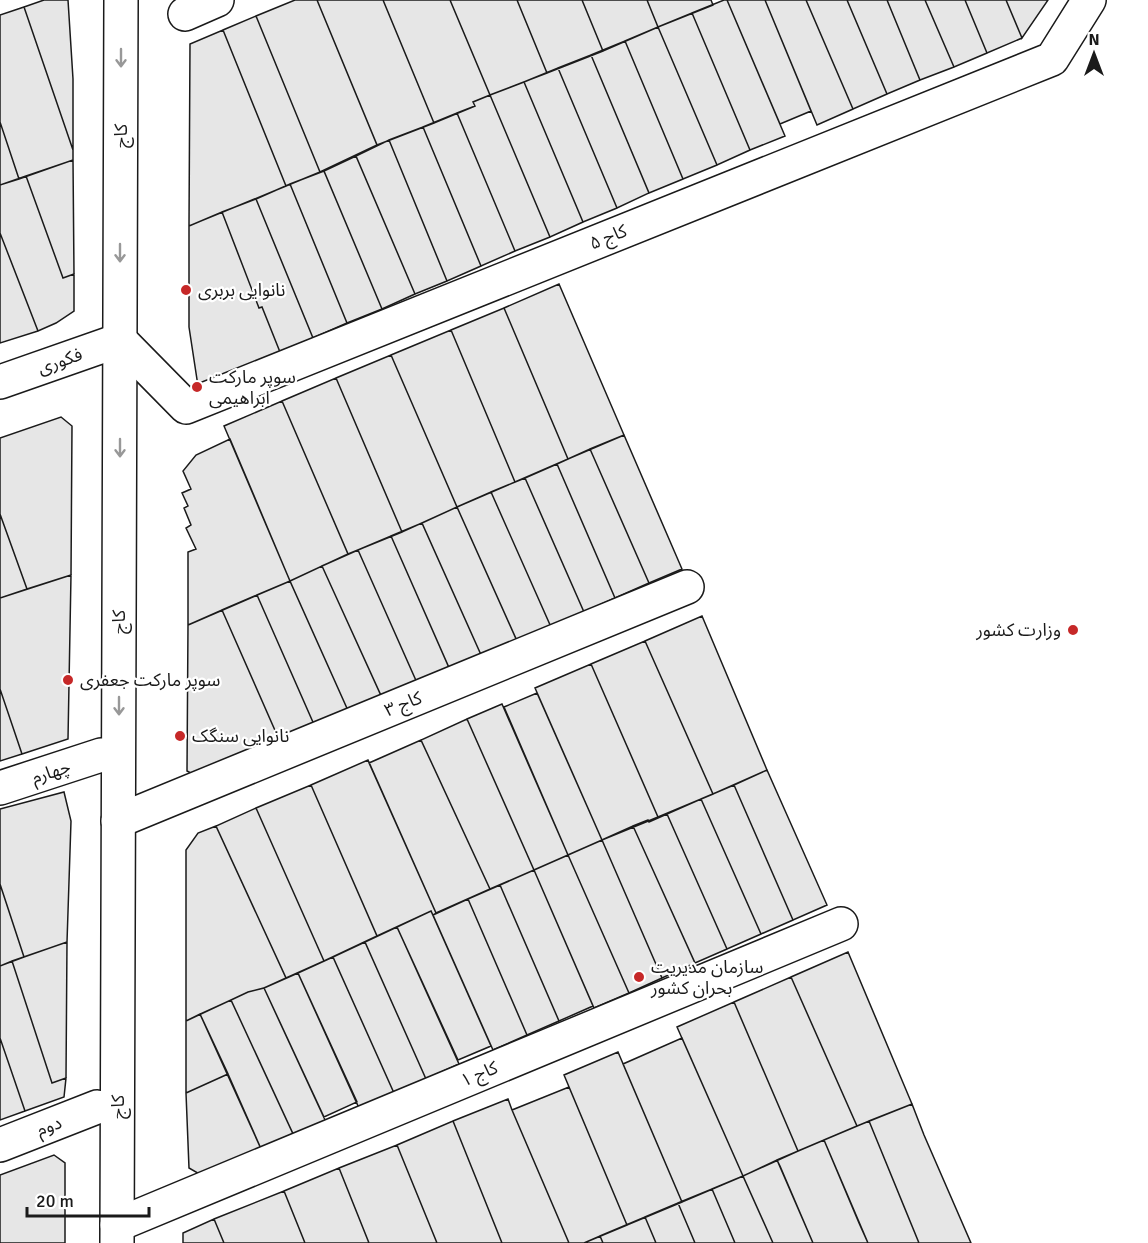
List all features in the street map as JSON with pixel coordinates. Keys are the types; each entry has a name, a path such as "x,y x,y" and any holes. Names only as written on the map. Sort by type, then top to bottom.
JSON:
{"street":[{"name":"کاج","path":"117,1234 121,0"},
{"path":"185,14 218,0"},
{"name":"کاج ۵","path":"120,340 186,407 1052,59 1089,0"},
{"name":"فکوری","path":"0,382 120,340"},
{"name":"کاج ۳","path":"118,820 687,587"},
{"name":"چهارم","path":"0,788 101,755"},
{"name":"کاج ۱","path":"117,1234 841,924"},
{"name":"دوم","path":"0,1144 98,1107"}],"building":[{"path":"44,0 68,0 73,79 73,150 24,7"},
{"path":"295,0 317,0 377,145 320,172 256,16"},
{"path":"317,0 383,0 434,123 377,145"},
{"path":"383,0 450,0 490,95 473,102 475,106 434,123"},
{"path":"450,0 517,0 547,73 490,95"},
{"path":"517,0 582,0 603,51 547,73"},
{"path":"582,0 647,0 658,27 603,51"},
{"path":"647,0 711,0 713,5 658,27"},
{"path":"727,0 785,136 750,150 692,13"},
{"path":"727,0 765,0 811,111 780,124"},
{"path":"765,0 806,0 853,109 817,125"},
{"path":"806,0 847,0 887,94 853,109"},
{"path":"847,0 887,0 920,80 887,94"},
{"path":"887,0 925,0 954,67 920,80"},
{"path":"925,0 965,0 987,53 954,67"},
{"path":"965,0 1006,0 1022,38 987,53"},
{"path":"1006,0 1048,0 1022,38"},
{"path":"24,7 73,150 73,160 19,179 0,122 0,15"},
{"path":"692,13 750,150 717,165 658,27"},
{"path":"256,16 320,172 286,186 223,30"},
{"path":"658,27 717,165 683,179 625,41"},
{"path":"223,30 286,186 189,226 190,44"},
{"path":"625,41 683,179 649,193 591,55"},
{"path":"591,55 649,193 617,208 558,68"},
{"path":"558,68 617,208 583,222 524,82"},
{"path":"524,82 583,222 550,237 490,95"},
{"path":"490,95 550,237 515,251 457,113 475,106 473,102"},
{"path":"457,113 515,251 481,266 423,127"},
{"path":"0,122 19,179 0,185"},
{"path":"423,127 481,266 447,281 389,140"},
{"path":"389,140 447,281 415,294 356,156"},
{"path":"356,156 415,294 382,309 324,171"},
{"path":"73,160 74,274 63,278 26,176"},
{"path":"324,171 382,309 347,323 290,184"},
{"path":"26,176 63,278 74,274 74,311 38,331 0,233 0,185"},
{"path":"290,184 347,323 313,338 256,199"},
{"path":"256,199 313,338 280,352 262,307 259,308 222,212"},
{"path":"222,212 259,308 262,307 280,352 198,386 189,327 189,226"},
{"path":"0,233 38,331 0,343"},
{"path":"559,284 624,435 568,459 504,308"},
{"path":"504,308 568,459 515,482 451,330"},
{"path":"451,330 515,482 457,507 391,355"},
{"path":"391,355 457,507 402,532 336,378"},
{"path":"336,378 402,532 348,554 282,401"},
{"path":"282,401 348,554 290,581 224,426"},
{"path":"61,417 72,426 71,575 27,589 0,514 0,438"},
{"path":"624,435 682,569 649,583 590,449"},
{"path":"230,439 290,581 188,625 188,552 196,549 186,528 191,525 184,508 188,506 182,493 191,489 183,471 196,455"},
{"path":"590,449 649,583 615,598 557,464"},
{"path":"557,464 615,598 584,612 525,478"},
{"path":"525,478 584,612 551,627 491,492"},
{"path":"491,492 551,627 517,641 457,507"},
{"path":"457,507 517,641 482,657 422,523"},
{"path":"0,514 27,589 0,598"},
{"path":"422,523 482,657 450,670 391,536"},
{"path":"391,536 450,670 418,685 358,550"},
{"path":"358,550 418,685 383,700 322,566"},
{"path":"322,566 383,700 350,715 290,581"},
{"path":"71,575 68,739 22,754 0,689 0,598"},
{"path":"290,581 350,715 316,729 257,595"},
{"path":"257,595 316,729 281,744 222,610"},
{"path":"222,610 281,744 202,779 187,771 188,625"},
{"path":"702,616 767,770 713,794 645,641"},
{"path":"645,641 713,794 658,817 591,664"},
{"path":"591,664 658,817 602,840 535,688"},
{"path":"0,689 22,754 0,761"},
{"path":"537,693 602,840 568,855 504,707"},
{"path":"502,704 568,855 534,870 467,719"},
{"path":"467,719 534,870 490,889 421,740"},
{"path":"421,740 490,889 436,913 369,763"},
{"path":"368,760 436,913 433,915 431,911 377,936 311,785"},
{"path":"767,770 827,905 793,920 734,785"},
{"path":"311,785 377,936 324,961 256,808"},
{"path":"734,785 793,920 761,934 701,799"},
{"path":"64,792 71,821 67,942 24,957 0,884 0,809"},
{"path":"701,799 761,934 727,949 667,814"},
{"path":"256,808 324,961 286,978 216,826"},
{"path":"667,814 727,949 695,963 633,826"},
{"path":"216,826 286,978 248,992 186,1021 186,850 198,833"},
{"path":"633,826 695,963 662,978 602,840"},
{"path":"602,840 662,978 629,993 568,855"},
{"path":"568,855 629,993 594,1008 534,870"},
{"path":"534,870 593,1006 559,1021 500,885"},
{"path":"0,884 24,957 0,966"},
{"path":"500,885 559,1021 527,1035 468,899"},
{"path":"468,899 527,1035 493,1050 433,915"},
{"path":"431,911 491,1046 458,1060 397,927"},
{"path":"397,927 459,1064 426,1079 365,942"},
{"path":"67,942 66,1078 52,1083 12,961"},
{"path":"365,942 426,1079 394,1093 333,957"},
{"path":"848,952 912,1104 857,1126 791,977"},
{"path":"333,957 394,1093 359,1108 298,973"},
{"path":"12,961 52,1083 66,1078 64,1097 25,1111 0,1038 0,966"},
{"path":"298,973 357,1102 324,1117 264,988"},
{"path":"791,977 857,1126 798,1151 734,1002"},
{"path":"264,988 326,1122 294,1136 231,1000"},
{"path":"231,1000 294,1136 262,1151 200,1014"},
{"path":"734,1002 798,1151 743,1176 677,1027"},
{"path":"200,1014 228,1074 186,1093 186,1021"},
{"path":"0,1038 25,1111 0,1120"},
{"path":"682,1038 743,1176 682,1202 623,1064"},
{"path":"618,1052 682,1202 627,1225 564,1075"},
{"path":"228,1074 262,1151 201,1175 189,1168 186,1093"},
{"path":"569,1087 627,1225 584,1243 569,1243 512,1110"},
{"path":"508,1099 569,1243 502,1243 453,1121"},
{"path":"912,1104 971,1243 919,1243 869,1121"},
{"path":"453,1121 502,1243 437,1243 397,1145"},
{"path":"869,1121 919,1243 868,1243 824,1140"},
{"path":"824,1140 868,1243 813,1243 777,1160"},
{"path":"397,1145 437,1243 369,1243 339,1168"},
{"path":"54,1155 65,1163 65,1243 0,1243 0,1175"},
{"path":"777,1160 813,1243 773,1243 743,1176"},
{"path":"339,1168 369,1243 305,1243 284,1191"},
{"path":"743,1176 773,1243 735,1243 712,1189"},
{"path":"712,1189 735,1243 695,1243 678,1203"},
{"path":"284,1191 305,1243 224,1243 214,1219"},
{"path":"678,1203 695,1243 656,1243 645,1217"},
{"path":"645,1217 656,1243 603,1243 600,1236"},
{"path":"214,1219 224,1243 183,1243 183,1233"},
{"path":"600,1236 603,1243 584,1243"}],"place":[{"name":"نانوایی بربری","path":"186,290"},
{"name":"سوپر مارکت ابراهیمی","path":"197,387"},
{"name":"وزارت کشور","path":"1073,630"},
{"name":"سوپر مارکت جعفری","path":"68,680"},
{"name":"نانوایی سنگک","path":"180,736"},
{"name":"سازمان مدیریت بحران کشور","path":"639,977"}]}
